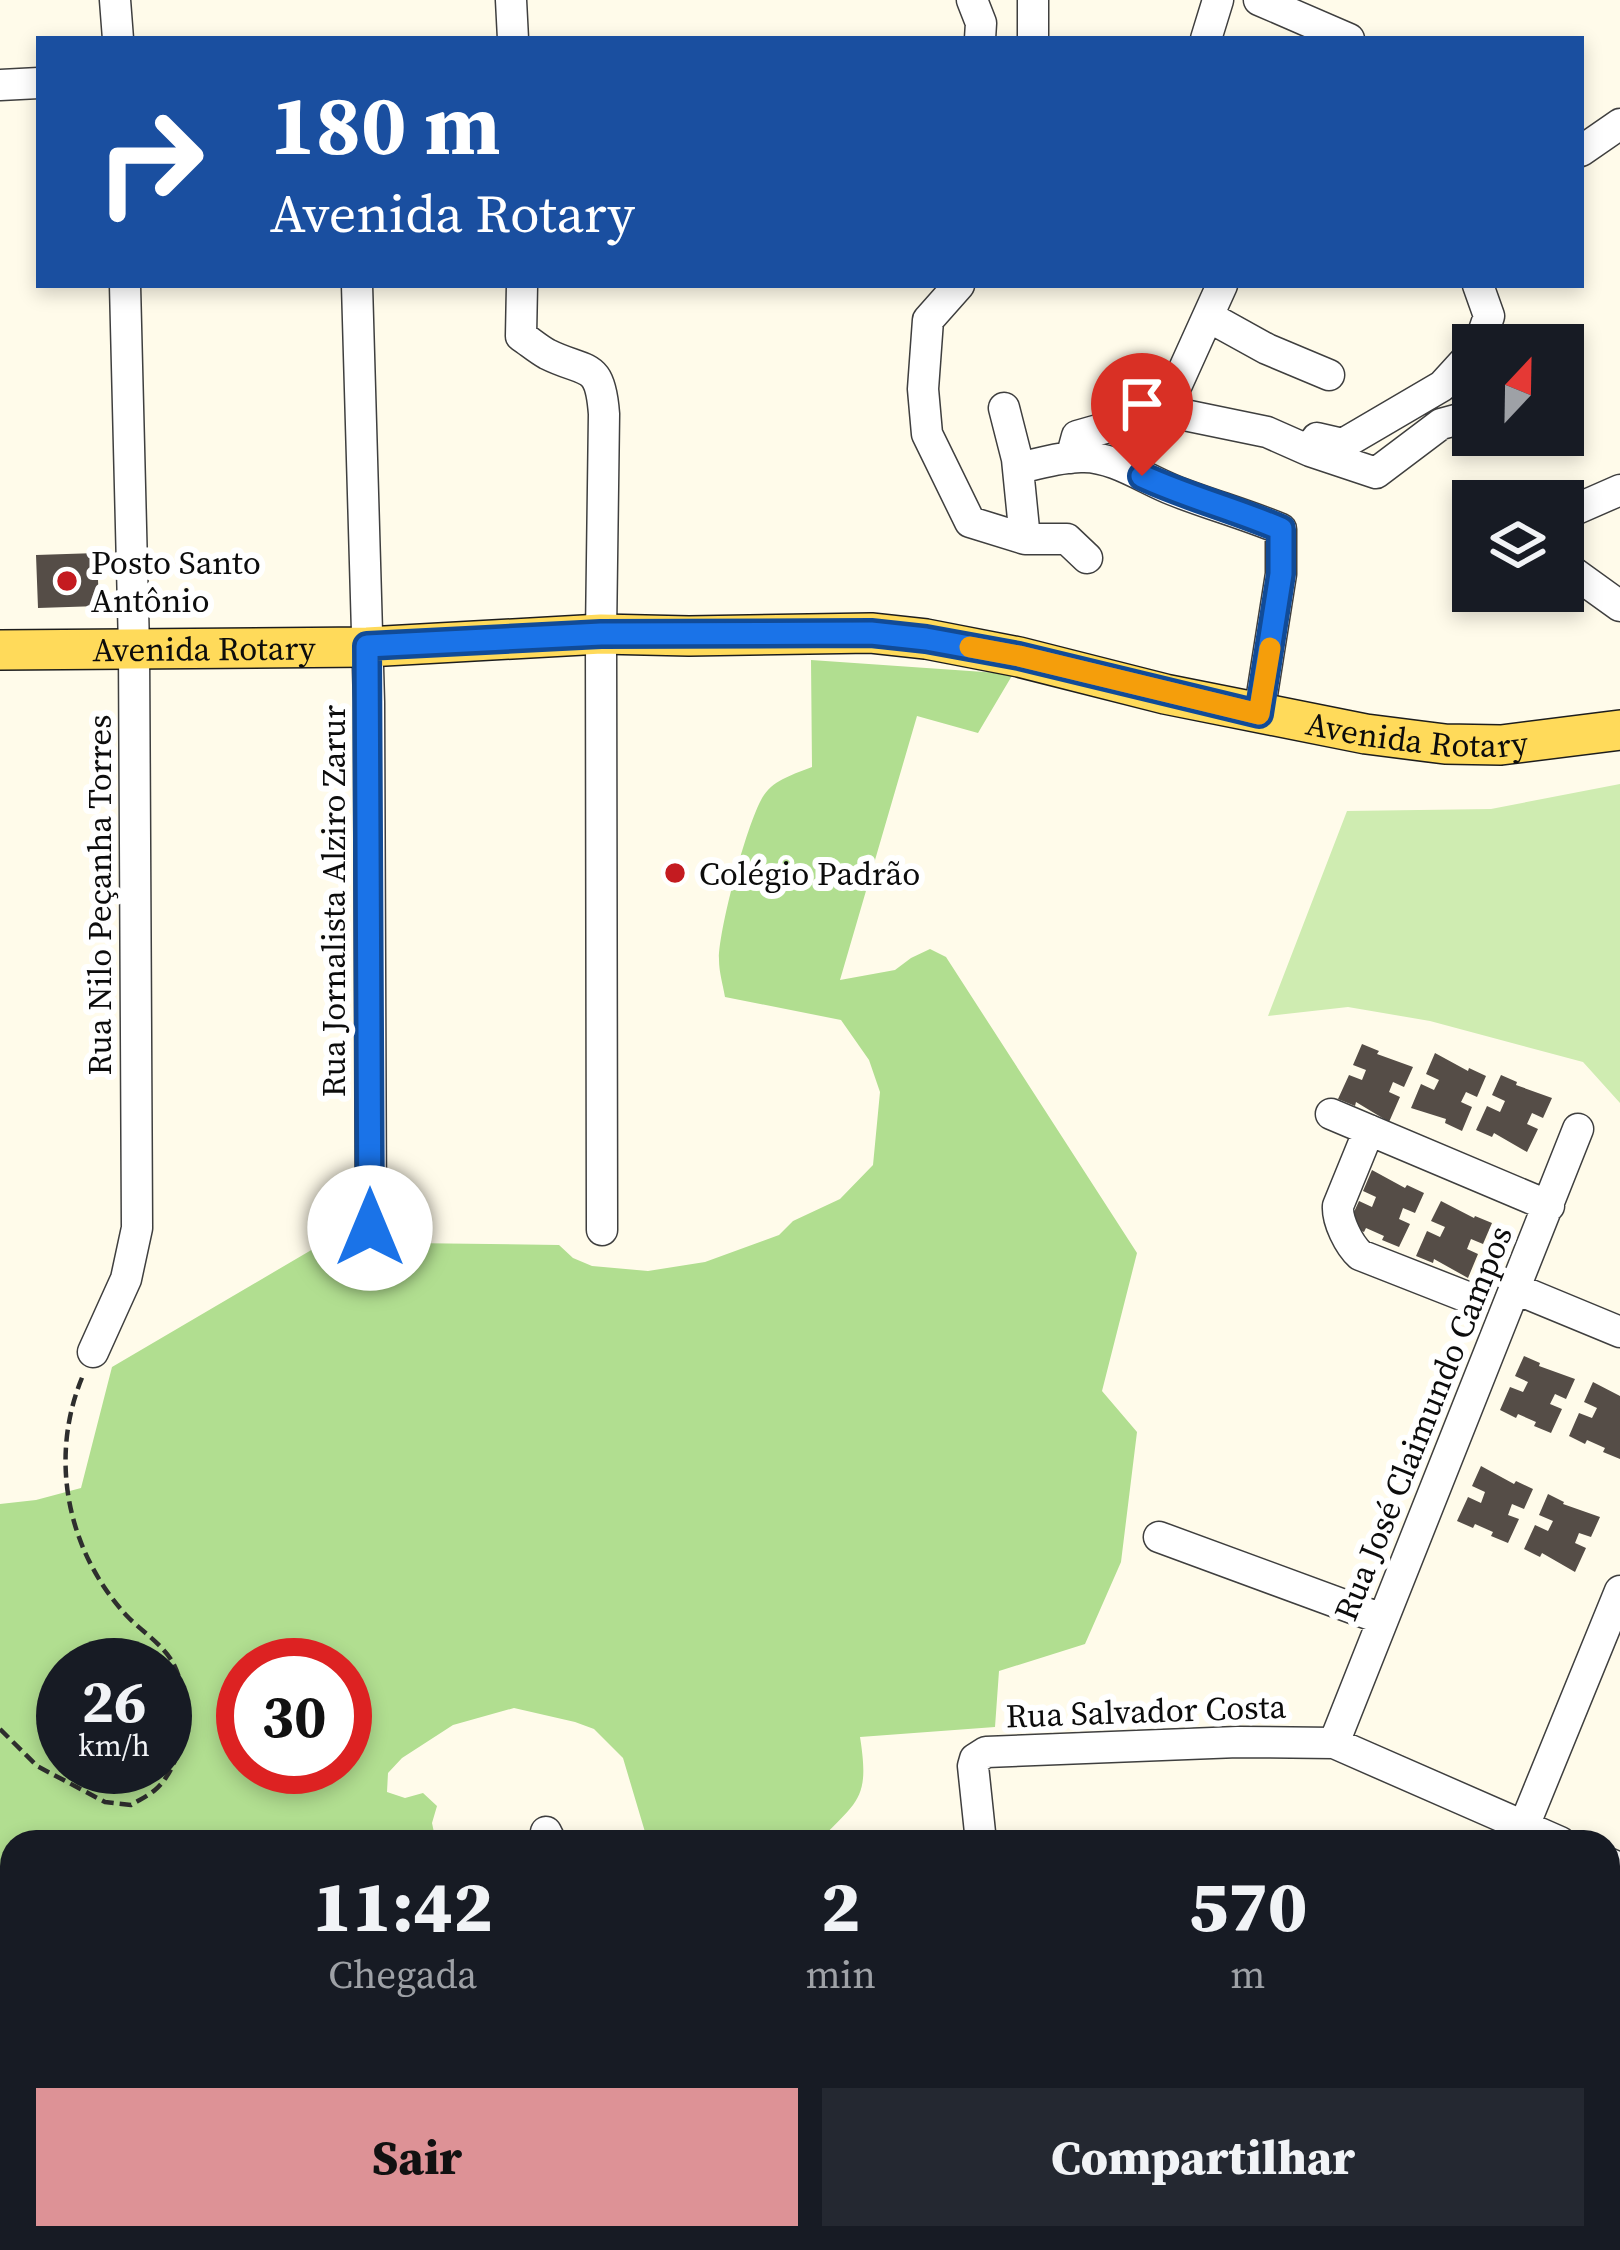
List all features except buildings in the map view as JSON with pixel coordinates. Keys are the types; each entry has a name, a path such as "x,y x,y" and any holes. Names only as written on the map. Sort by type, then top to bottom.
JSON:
{"main road":[{"name":"Avenida Rotary","path":"0,650 367,646 601,634 871,633 1019,656 1340,730 1445,744 1501,745 1620,730"}],"street":[{"path":"115,0 118,36"},
{"path":"511,0 513,36"},
{"path":"972,0 981,23 980,36"},
{"path":"1033,0 1033,36"},
{"path":"1206,36 1218,0"},
{"path":"1259,0 1342,36"},
{"path":"0,85 36,83"},
{"path":"1585,145 1620,124"},
{"name":"Rua Nilo Peçanha Torres","path":"93,1352 126,1280 137,1228 134,648 125,288"},
{"name":"Rua Jornalista Alziro Zarur","path":"357,288 367,646 370,1228"},
{"path":"522,288 521,337 547,354 591,370 603,395 602,1230"},
{"path":"956,288 928,320 923,389 928,434 970,522 1025,539 1067,539 1087,558"},
{"path":"1165,411 1221,288"},
{"path":"1479,288 1490,316 1487,324"},
{"path":"1209,316 1267,349 1330,375"},
{"path":"1310,451 1317,438 1343,444 1442,386 1452,375"},
{"path":"1004,408 1018,469 1025,539"},
{"path":"1071,458 1077,436 1165,411 1267,432 1376,472 1441,424 1452,421"},
{"path":"1018,469 1091,457 1281,529 1281,574 1259,714"},
{"path":"1584,506 1620,490"},
{"path":"1584,580 1620,606"},
{"path":"1330,1114 1550,1206"},
{"name":"Rua José Claimundo Campos","path":"1334,1743 1579,1129"},
{"path":"1369,1130 1338,1206 1337,1214 1354,1249 1467,1297"},
{"path":"1516,1289 1620,1333"},
{"path":"1160,1537 1382,1619"},
{"path":"1524,1826 1620,1591"},
{"path":"1334,1743 1533,1830"},
{"name":"Rua Salvador Costa","path":"980,1830 973,1766 986,1752 1334,1743"}],"path":[{"path":"0,1729 37,1766 105,1802 131,1805 157,1789 176,1758 182,1736 182,1684 170,1657 125,1613 95,1573 77,1535 65,1484 64,1444 78,1387 93,1352"}],"green space":[{"path":"811,660 1013,674 978,733 917,716 840,980 895,970 930,949 946,957 1137,1253 1102,1391 1137,1432 1121,1562 1085,1644 999,1671 995,1727 860,1737 862,1787 830,1830 644,1830 623,1758 594,1729 514,1708 453,1725 402,1758 388,1773 387,1792 405,1798 423,1793 437,1806 433,1830 0,1830 0,1504 81,1488 112,1367 325,1242 559,1245 592,1266 648,1271 705,1262 779,1235 793,1221 840,1199 873,1165 880,1092 869,1060 841,1020 725,997 720,946 729,902 757,808 774,785 812,767"},
{"path":"1620,784 1620,1103 1583,1062 1430,1021 1348,1007 1268,1016 1347,811 1491,809"}],"slow traffic":[{"path":"970,647 1259,714 1270,648"}],"place":[{"name":"Posto Santo Antônio","path":"67,581"},
{"name":"Colégio Padrão","path":"675,873"}],"route":[{"path":"370,1228 367,646 601,634 871,633 1019,656 1259,714 1281,574 1281,529 1142,476"}]}
